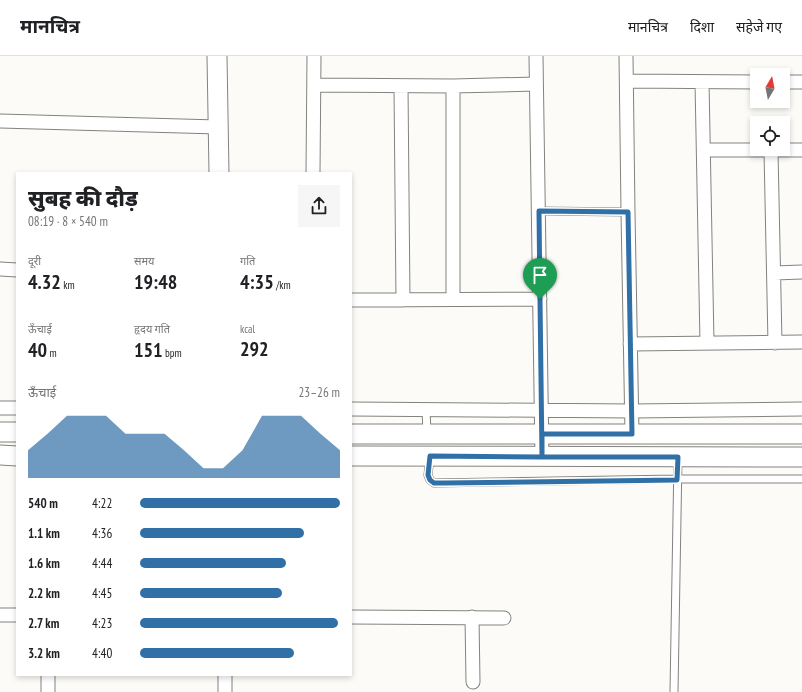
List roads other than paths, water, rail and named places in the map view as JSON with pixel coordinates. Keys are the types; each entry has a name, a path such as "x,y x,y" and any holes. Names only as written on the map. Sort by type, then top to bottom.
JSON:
{"street":[{"path":"217,56 219,172"},
{"path":"314,56 314,172"},
{"path":"536,56 542,457"},
{"path":"626,56 632,434"},
{"path":"627,81 750,82"},
{"path":"702,82 707,343"},
{"path":"790,82 802,82"},
{"path":"314,84 401,86 536,84"},
{"path":"401,86 403,300"},
{"path":"453,86 453,299"},
{"path":"0,121 218,127"},
{"path":"704,150 750,151"},
{"path":"790,150 802,150"},
{"path":"771,156 775,342"},
{"path":"0,269 16,270"},
{"path":"774,273 802,272"},
{"path":"352,300 540,299"},
{"path":"630,344 802,342"},
{"path":"0,408 16,408"},
{"path":"352,409 632,411 802,409"},
{"path":"0,432 16,432"},
{"path":"352,434 802,434"},
{"path":"0,456 16,456"},
{"path":"352,456 802,457"},
{"path":"0,615 16,615"},
{"path":"352,617 504,618"},
{"path":"472,618 473,682"},
{"path":"48,676 48,692"},
{"path":"225,676 225,692"}],"lane":[{"path":"539,211 628,212"},
{"path":"426,410 427,434"},
{"path":"430,456 428,475 430,480 434,483 802,479"},
{"path":"674,692 678,457"}]}
